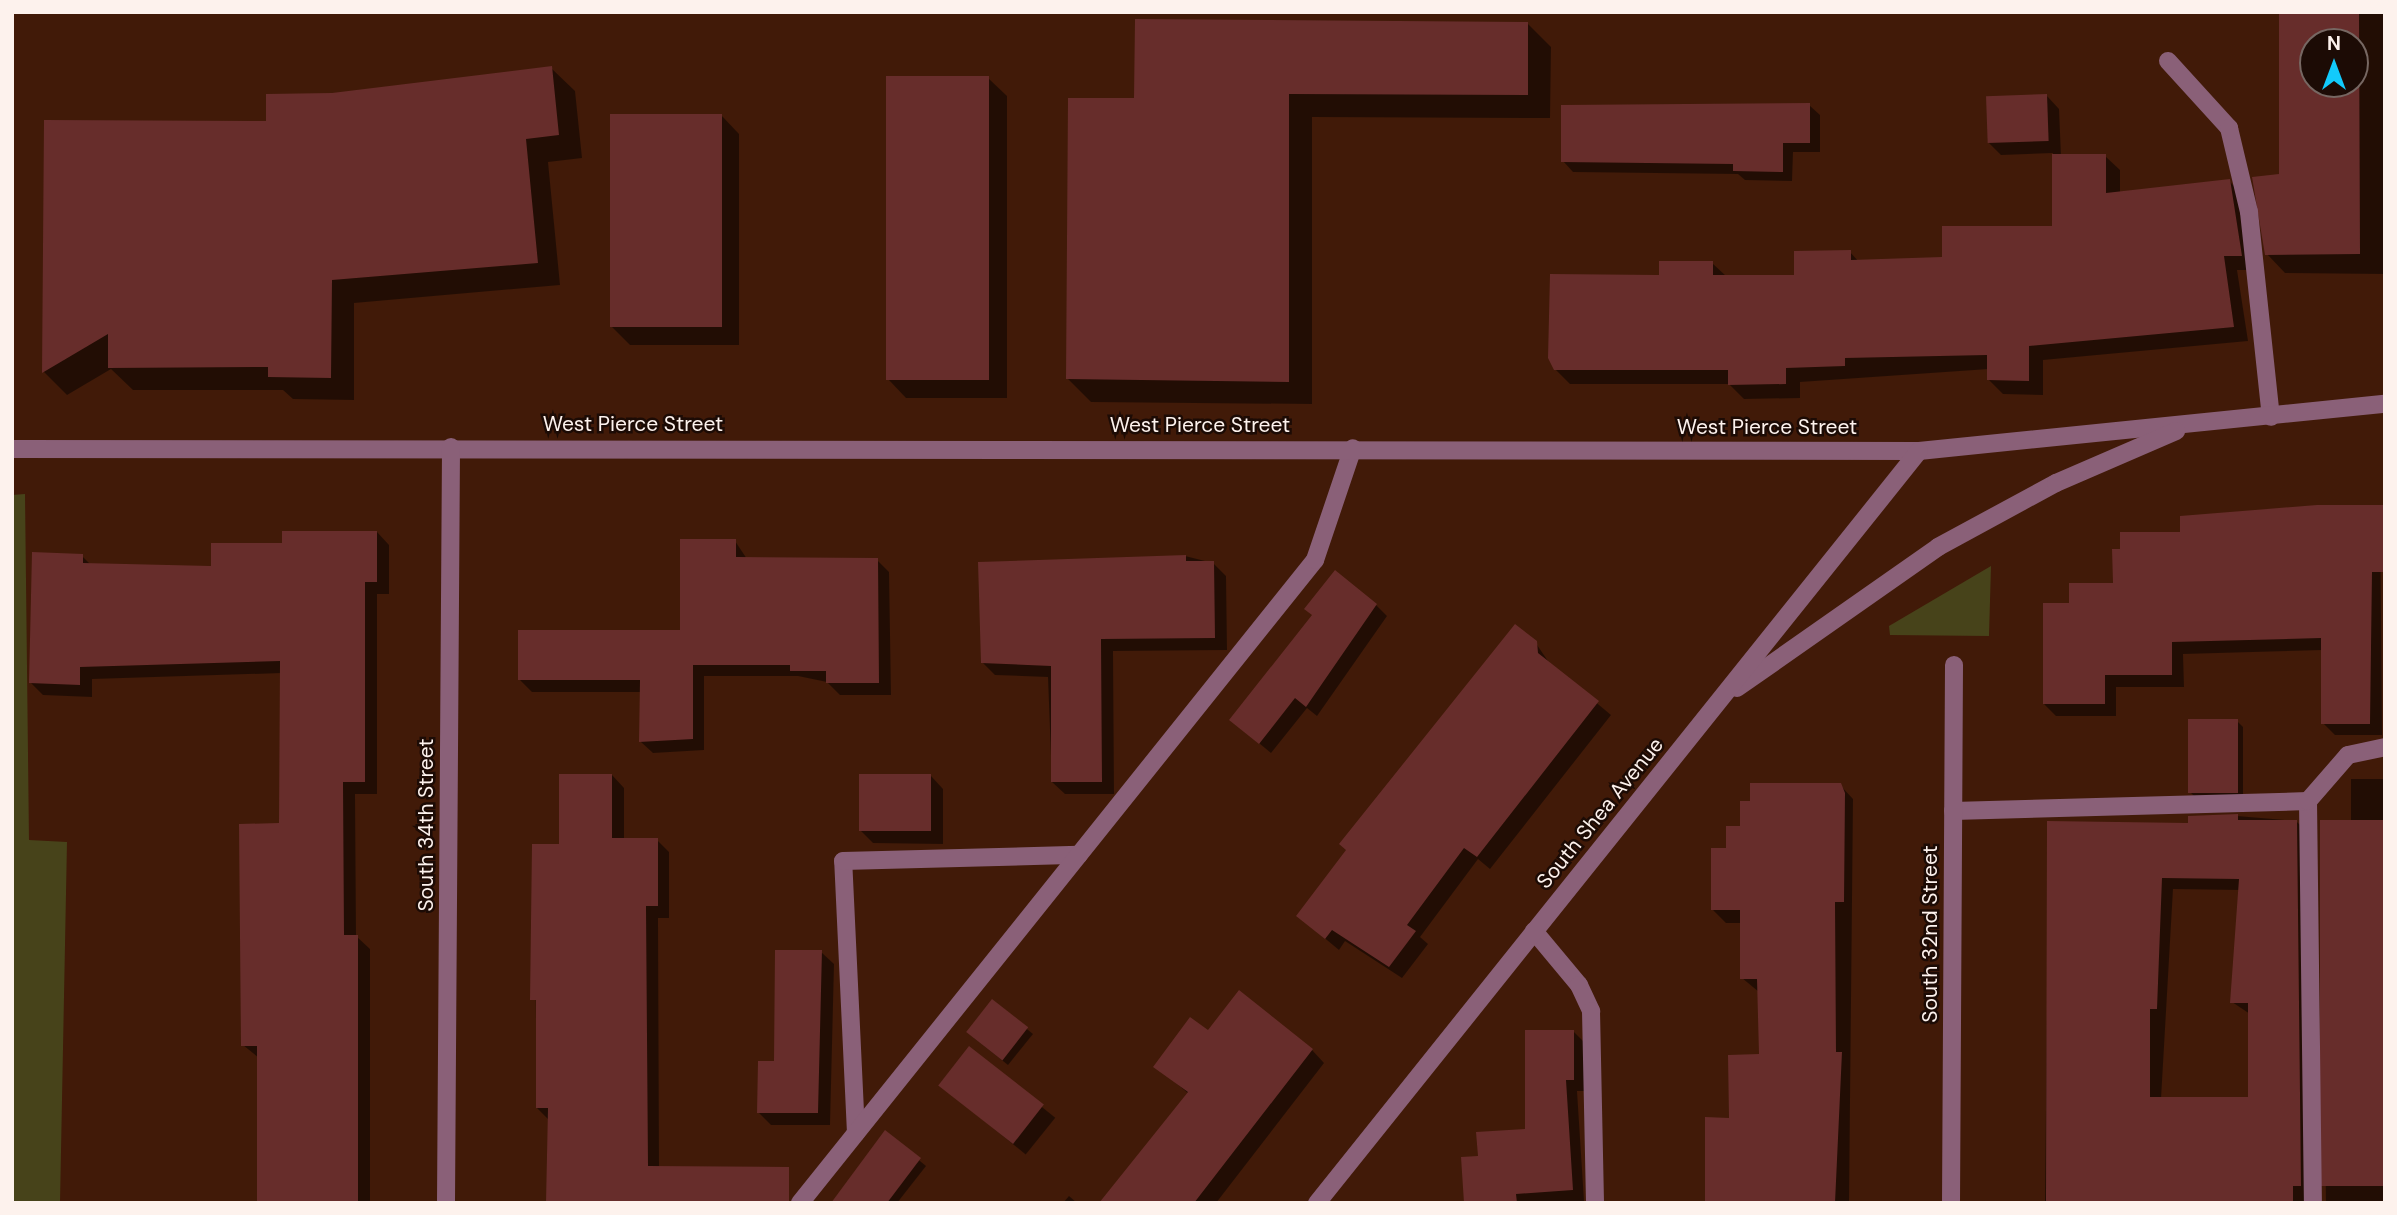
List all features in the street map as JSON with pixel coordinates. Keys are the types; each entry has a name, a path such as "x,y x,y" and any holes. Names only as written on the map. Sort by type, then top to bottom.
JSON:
{"street":[{"path":"2168,61 2229,128 2249,212 2271,417"},
{"name":"West Pierce Street","path":"12,449 450,447 1919,451 2385,404"},
{"path":"1714,705 1938,547 2056,483 2194,424"},
{"name":"South 34th Street","path":"446,1203 450,447"},
{"path":"800,1203 1315,559 1353,449"},
{"name":"South Shea Avenue","path":"1317,1203 1919,451"},
{"name":"South 32nd Street","path":"1951,1203 1954,665"},
{"path":"2313,1203 2308,801 2348,755 2385,747"},
{"path":"1953,811 2308,801"},
{"path":"856,1133 843,861 1079,855"},
{"path":"1534,931 1578,985 1591,1011 1595,1203"}],"shaded area":[{"path":"25,494 29,840 67,842 60,1203 12,1203 12,495"},
{"path":"1991,566 1989,636 1890,635 1889,626"}],"building":[{"path":"2279,12 2359,12 2359,28 2299,28 2299,98 2359,98 2360,254 2265,255 2252,177 2279,174"},
{"path":"1135,19 1528,22 1528,95 1289,94 1289,382 1066,379 1068,98 1134,98"},
{"path":"552,66 559,135 526,139 538,263 332,280 331,378 268,377 268,367 108,368 108,334 42,373 44,120 266,121 266,94 332,93"},
{"path":"886,76 989,76 989,380 886,380"},
{"path":"2047,94 2049,141 1988,143 1986,96"},
{"path":"1810,103 1810,143 1783,143 1783,172 1733,171 1733,164 1561,162 1561,105"},
{"path":"610,114 722,114 722,327 610,327"},
{"path":"2052,154 2106,154 2106,193 2230,179 2242,256 2224,256 2234,327 2029,346 2029,381 1987,380 1987,355 1845,358 1845,366 1786,368 1786,384 1728,385 1728,370 1554,370 1548,358 1550,274 1659,275 1659,261 1713,261 1713,275 1794,275 1794,251 1851,250 1851,260 1942,257 1942,226 2052,226"},
{"path":"2317,505 2385,505 2385,572 2372,572 2370,724 2321,724 2321,638 2172,642 2172,675 2105,675 2105,704 2043,704 2043,603 2069,603 2069,583 2113,583 2112,549 2120,549 2120,532 2180,532 2180,516"},
{"path":"282,531 377,531 377,582 365,582 365,782 343,782 344,935 358,935 358,1203 257,1203 257,1046 241,1046 239,824 279,823 280,661 80,667 80,685 29,683 32,552 83,554 83,563 211,566 211,543 282,543"},
{"path":"680,539 736,539 736,557 878,558 879,683 826,683 826,671 790,671 790,665 693,665 693,739 639,742 640,680 518,680 518,630 680,630"},
{"path":"1186,555 1186,561 1214,561 1215,638 1101,639 1102,782 1051,782 1051,666 981,663 978,562"},
{"path":"1335,570 1377,604 1306,707 1295,698 1259,744 1229,720 1312,615 1304,609"},
{"path":"1515,624 1537,641 1538,653 1599,701 1477,857 1464,848 1407,925 1416,931 1389,967 1332,930 1325,939 1296,916 1346,850 1339,844"},
{"path":"2188,719 2238,719 2238,793 2188,793"},
{"path":"559,774 612,774 612,838 658,838 658,906 646,906 648,1166 789,1167 789,1203 546,1203 548,1108 536,1108 536,1000 530,1000 532,844 559,844"},
{"path":"859,774 931,774 931,831 859,831"},
{"path":"1750,783 1841,783 1845,793 1844,902 1835,902 1836,1052 1842,1052 1835,1203 1705,1203 1705,1117 1729,1118 1728,1055 1759,1054 1757,979 1740,979 1740,910 1711,910 1711,848 1726,848 1726,826 1740,826 1740,801 1750,801"},
{"path":"2238,814 2238,820 2297,820 2301,1186 2293,1186 2293,1203 2046,1203 2047,821 2188,823 2188,816","holes":["2162,878 2239,879 2230,1003 2248,1003 2248,1097 2150,1097 2150,1009 2157,1009"]},
{"path":"2320,820 2385,820 2385,1186 2320,1186"},
{"path":"775,950 822,950 818,1113 757,1113 758,1061 774,1061"},
{"path":"1239,990 1313,1049 1194,1203 1099,1203 1188,1092 1153,1067 1190,1017 1208,1030"},
{"path":"992,999 1028,1027 1002,1060 966,1032"},
{"path":"1525,1030 1574,1030 1574,1080 1566,1080 1573,1190 1516,1194 1517,1203 1464,1203 1461,1157 1478,1156 1476,1132 1525,1129"},
{"path":"969,1046 1044,1104 1013,1144 938,1085"},
{"path":"885,1130 921,1158 887,1203 831,1203"}]}
